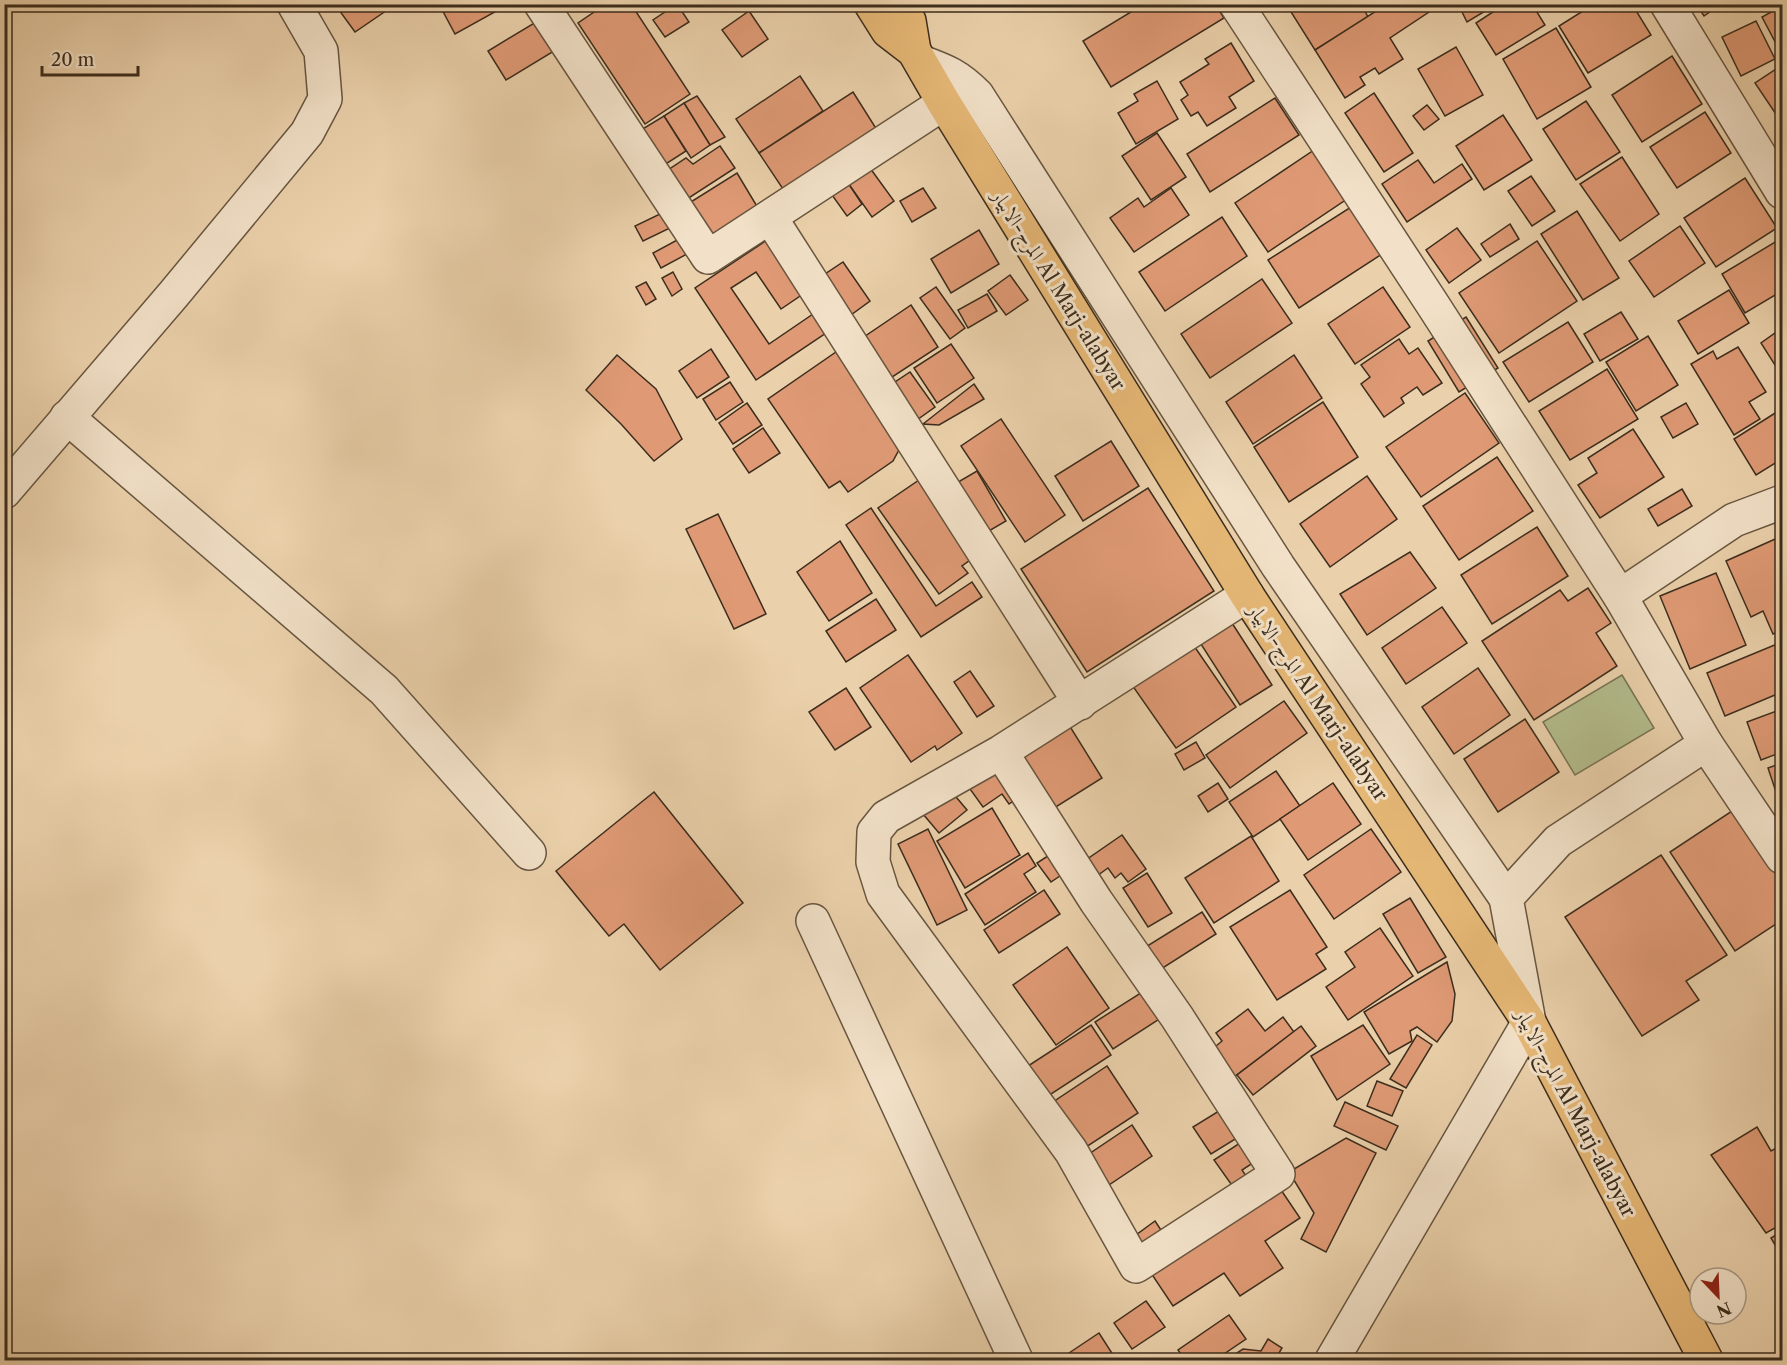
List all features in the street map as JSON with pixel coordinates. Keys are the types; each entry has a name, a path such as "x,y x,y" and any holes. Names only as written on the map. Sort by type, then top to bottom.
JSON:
{"main road":[{"name":"المرج-الابيار Al Marj-alabyar","path":"871,4 888,31 917,56"},
{"name":"المرج-الابيار Al Marj-alabyar","path":"901,4 909,21 917,56 944,103 1247,595 1529,1022 1706,1360"}],"street":[{"path":"4,492 173,295 307,133 325,99 321,51 294,4"},
{"path":"541,4 708,257 944,103"},
{"path":"1236,4 1620,596 1706,744 1782,857"},
{"path":"1667,4 1782,192"},
{"path":"917,56 962,80 977,96 1278,566 1506,898 1529,1022 1332,1360"},
{"path":"770,218 1080,704"},
{"path":"67,417 384,690 529,854"},
{"path":"1620,596 1734,520 1782,502"},
{"path":"1001,752 1096,902 1177,1017 1278,1174 1136,1266 1071,1151 883,894 873,862 874,832 886,817 1080,704 1247,595"},
{"path":"1506,898 1558,841 1706,744"},
{"path":"813,921 1016,1360"}],"green space":[{"path":"1622,675 1654,728 1575,775 1543,722"}],"building":[{"path":"348,4 396,4 355,32 339,10"},
{"path":"439,4 500,4 502,8 455,34"},
{"path":"606,4 631,4 690,94 645,124 578,23"},
{"path":"677,4 689,22 665,37 653,20"},
{"path":"1144,4 1215,4 1224,18 1111,87 1083,41"},
{"path":"1286,4 1361,4 1368,17 1315,50"},
{"path":"1387,4 1428,4 1432,10 1390,38 1403,59 1379,74 1375,68 1360,77 1365,85 1345,98 1315,50"},
{"path":"1458,4 1497,4 1467,22"},
{"path":"1505,4 1532,4 1545,25 1496,55 1476,23"},
{"path":"1594,4 1632,4 1651,35 1588,73 1559,26"},
{"path":"1696,4 1721,4 1704,16"},
{"path":"1782,6 1782,55 1762,17"},
{"path":"749,11 768,39 742,57 722,30"},
{"path":"1756,21 1775,59 1741,76 1722,37"},
{"path":"536,22 554,51 506,80 488,51"},
{"path":"1556,28 1591,87 1537,119 1503,59"},
{"path":"1231,43 1254,81 1229,97 1236,108 1207,126 1198,112 1191,116 1181,100 1188,95 1180,82 1209,64 1205,59"},
{"path":"1456,47 1483,95 1445,116 1418,69"},
{"path":"1672,56 1702,104 1642,142 1612,95"},
{"path":"1782,65 1782,123 1755,83"},
{"path":"800,76 823,111 759,153 736,119"},
{"path":"1157,81 1178,119 1136,144 1118,113 1138,101 1134,94"},
{"path":"853,92 877,130 783,189 759,153"},
{"path":"1374,93 1413,153 1384,172 1345,113"},
{"path":"697,96 725,137 710,145 684,103"},
{"path":"1275,98 1299,135 1210,192 1187,154"},
{"path":"1586,101 1620,152 1576,180 1543,129"},
{"path":"684,103 710,145 691,158 664,116"},
{"path":"1427,105 1439,119 1424,130 1413,116"},
{"path":"1705,112 1731,153 1677,188 1650,147"},
{"path":"1503,115 1532,160 1484,190 1456,146"},
{"path":"664,116 686,151 658,169 636,133"},
{"path":"1157,133 1186,177 1151,200 1122,156"},
{"path":"720,146 735,168 681,203 662,174 686,158 693,164"},
{"path":"1314,150 1347,199 1268,252 1235,203"},
{"path":"1622,157 1659,214 1620,241 1580,184"},
{"path":"1418,160 1434,183 1462,164 1472,179 1407,222 1382,184"},
{"path":"870,168 894,201 872,217 848,183"},
{"path":"737,173 758,208 708,239 686,205"},
{"path":"1531,176 1555,211 1532,226 1508,191"},
{"path":"1745,178 1777,228 1716,267 1684,218"},
{"path":"848,183 862,204 847,216 832,195"},
{"path":"923,188 936,208 912,222 900,201"},
{"path":"1171,188 1189,215 1134,252 1110,218 1138,198 1144,207"},
{"path":"1351,207 1382,254 1299,308 1268,260"},
{"path":"1577,211 1619,278 1583,300 1541,234"},
{"path":"662,213 670,228 643,241 635,226"},
{"path":"1222,217 1247,256 1165,311 1139,272"},
{"path":"1510,224 1519,239 1490,257 1481,244"},
{"path":"1680,226 1705,263 1654,297 1629,261"},
{"path":"1457,228 1481,260 1449,283 1426,250"},
{"path":"979,230 999,264 951,293 931,259"},
{"path":"1782,238 1782,291 1745,313 1722,274"},
{"path":"679,239 687,254 661,268 653,253"},
{"path":"767,240 803,294 781,309 756,272 731,288 769,344 816,312 829,331 756,380 695,288"},
{"path":"1537,241 1577,301 1499,353 1459,293"},
{"path":"843,262 870,301 844,320 816,280"},
{"path":"673,272 682,289 672,296 662,278"},
{"path":"1010,275 1028,300 1006,315 988,291"},
{"path":"1262,279 1292,323 1210,378 1181,334"},
{"path":"646,282 656,299 646,305 636,287"},
{"path":"936,287 965,328 950,339 920,298"},
{"path":"1383,287 1410,327 1355,364 1328,324"},
{"path":"1729,290 1749,323 1698,354 1678,321"},
{"path":"987,294 997,311 968,328 958,310"},
{"path":"911,305 938,347 883,383 858,341"},
{"path":"1621,312 1638,339 1600,361 1584,334"},
{"path":"1466,317 1498,368 1459,392 1428,341"},
{"path":"1568,322 1593,362 1529,402 1503,362"},
{"path":"1782,328 1782,376 1761,343"},
{"path":"1648,336 1678,385 1636,411 1606,362"},
{"path":"1399,339 1409,354 1418,348 1442,383 1423,395 1417,387 1401,398 1404,403 1384,417 1361,384 1370,377 1361,365"},
{"path":"951,344 974,378 937,403 914,368"},
{"path":"1738,347 1766,392 1749,402 1760,419 1734,435 1691,364 1713,351 1717,359"},
{"path":"711,349 729,377 697,398 679,371"},
{"path":"836,352 901,446 893,461 848,492 840,481 829,488 768,399"},
{"path":"617,355 656,389 682,439 654,461 586,390"},
{"path":"1294,355 1322,398 1253,444 1226,402"},
{"path":"1607,369 1638,419 1570,460 1539,411"},
{"path":"910,372 935,407 914,422 889,386"},
{"path":"730,382 743,402 716,420 703,399"},
{"path":"974,384 984,399 939,425 923,424"},
{"path":"1465,393 1499,443 1421,497 1386,447"},
{"path":"1323,402 1358,457 1289,502 1254,447"},
{"path":"747,403 762,425 733,444 719,423"},
{"path":"1686,403 1698,424 1673,438 1661,417"},
{"path":"1780,410 1782,459 1756,475 1734,439"},
{"path":"1001,419 1065,515 1025,542 961,446"},
{"path":"763,428 780,453 749,473 733,449"},
{"path":"1633,429 1664,477 1600,518 1578,485 1597,473 1588,458"},
{"path":"1111,441 1139,486 1083,521 1055,476"},
{"path":"1497,457 1533,511 1459,560 1423,506"},
{"path":"977,471 1006,521 982,535 953,485"},
{"path":"1367,476 1397,519 1330,567 1300,524"},
{"path":"922,478 977,555 962,566 968,573 939,594 878,508"},
{"path":"1148,488 1214,591 1087,672 1021,569"},
{"path":"1682,489 1692,506 1658,526 1648,509"},
{"path":"871,508 936,606 972,582 982,597 921,637 846,525"},
{"path":"718,514 766,614 734,629 686,529"},
{"path":"1537,527 1568,576 1492,624 1461,575"},
{"path":"1782,536 1782,630 1773,634 1763,611 1751,617 1726,561"},
{"path":"840,541 872,593 829,621 797,572"},
{"path":"1410,552 1436,588 1367,635 1340,594"},
{"path":"1716,573 1746,645 1690,669 1660,596"},
{"path":"1588,588 1611,623 1596,633 1617,666 1534,720 1482,641 1560,590 1568,601"},
{"path":"876,599 896,630 846,662 826,631"},
{"path":"1442,607 1467,643 1406,684 1382,648"},
{"path":"1230,620 1272,685 1240,705 1199,641"},
{"path":"1192,643 1236,707 1176,748 1132,685"},
{"path":"1777,644 1782,656 1782,692 1725,716 1707,673"},
{"path":"908,655 962,733 937,750 935,746 911,762 860,688"},
{"path":"1478,668 1510,715 1454,754 1422,707"},
{"path":"970,671 994,706 977,717 954,682"},
{"path":"846,688 871,727 835,750 809,712"},
{"path":"1284,701 1307,733 1230,788 1206,755"},
{"path":"1782,709 1782,752 1761,760 1747,722"},
{"path":"1525,719 1559,772 1498,812 1464,759"},
{"path":"1069,725 1102,778 1051,810 1018,757"},
{"path":"1196,742 1205,758 1184,770 1175,754"},
{"path":"1782,763 1782,810 1768,768"},
{"path":"1004,764 1025,793 1009,804 1002,794 983,807 970,789"},
{"path":"1276,771 1300,806 1253,837 1229,802"},
{"path":"1218,783 1228,799 1208,812 1198,796"},
{"path":"1333,783 1361,824 1308,860 1280,819"},
{"path":"951,791 967,810 939,833 923,814"},
{"path":"654,792 743,903 660,970 624,924 609,936 556,871"},
{"path":"1738,807 1782,875 1782,920 1735,951 1670,852"},
{"path":"992,808 1020,855 965,888 937,841"},
{"path":"928,829 967,910 937,925 898,844"},
{"path":"1371,829 1401,872 1334,919 1304,875"},
{"path":"1122,835 1146,869 1128,882 1121,873 1115,878 1108,868 1094,878 1083,862"},
{"path":"1251,836 1279,881 1214,923 1185,878"},
{"path":"1057,850 1070,869 1051,882 1037,863"},
{"path":"1028,853 1036,866 1024,874 1036,892 985,925 965,894"},
{"path":"1661,855 1727,955 1686,981 1699,1000 1642,1036 1565,917"},
{"path":"1147,873 1172,913 1148,927 1123,888"},
{"path":"1044,890 1060,914 999,953 984,930"},
{"path":"1290,890 1327,947 1316,954 1326,969 1277,1000 1230,927"},
{"path":"1410,898 1446,957 1418,973 1383,914"},
{"path":"1202,912 1216,934 1158,971 1144,948"},
{"path":"1380,928 1413,976 1348,1020 1326,987 1355,967 1345,952"},
{"path":"1067,947 1109,1008 1056,1045 1013,985"},
{"path":"1447,962 1455,994 1452,1021 1437,1042 1417,1027 1410,1031 1412,1041 1389,1054 1364,1012"},
{"path":"1147,989 1164,1016 1113,1049 1095,1022"},
{"path":"1248,1009 1265,1031 1283,1017 1294,1032 1230,1080 1209,1052 1222,1041 1216,1033"},
{"path":"1091,1025 1111,1055 1048,1096 1028,1066"},
{"path":"1363,1025 1390,1064 1337,1100 1311,1056"},
{"path":"1301,1026 1316,1046 1253,1095 1237,1075"},
{"path":"1417,1035 1432,1045 1406,1088 1390,1079"},
{"path":"1107,1066 1138,1113 1080,1151 1050,1104"},
{"path":"1782,1079 1782,1094 1776,1083"},
{"path":"1377,1081 1403,1091 1392,1116 1367,1106"},
{"path":"1345,1102 1398,1126 1386,1150 1334,1126"},
{"path":"1227,1106 1245,1133 1211,1154 1193,1127"},
{"path":"1132,1125 1152,1156 1103,1189 1083,1158"},
{"path":"1757,1127 1771,1151 1782,1145 1782,1224 1766,1233 1711,1155"},
{"path":"1346,1138 1376,1153 1326,1252 1301,1239 1314,1213 1289,1172"},
{"path":"1246,1139 1259,1159 1242,1170 1250,1182 1236,1191 1214,1160"},
{"path":"1277,1184 1300,1218 1265,1241 1283,1268 1240,1296 1224,1273 1173,1306 1149,1270"},
{"path":"1155,1221 1163,1233 1144,1247 1136,1235"},
{"path":"1782,1231 1782,1257 1771,1238"},
{"path":"1146,1301 1165,1327 1132,1349 1114,1323"},
{"path":"1229,1315 1246,1339 1215,1360 1185,1360 1178,1350"},
{"path":"1099,1333 1115,1358 1111,1360 1060,1359"},
{"path":"1268,1339 1282,1348 1275,1360 1226,1360 1243,1349 1261,1351"}]}
